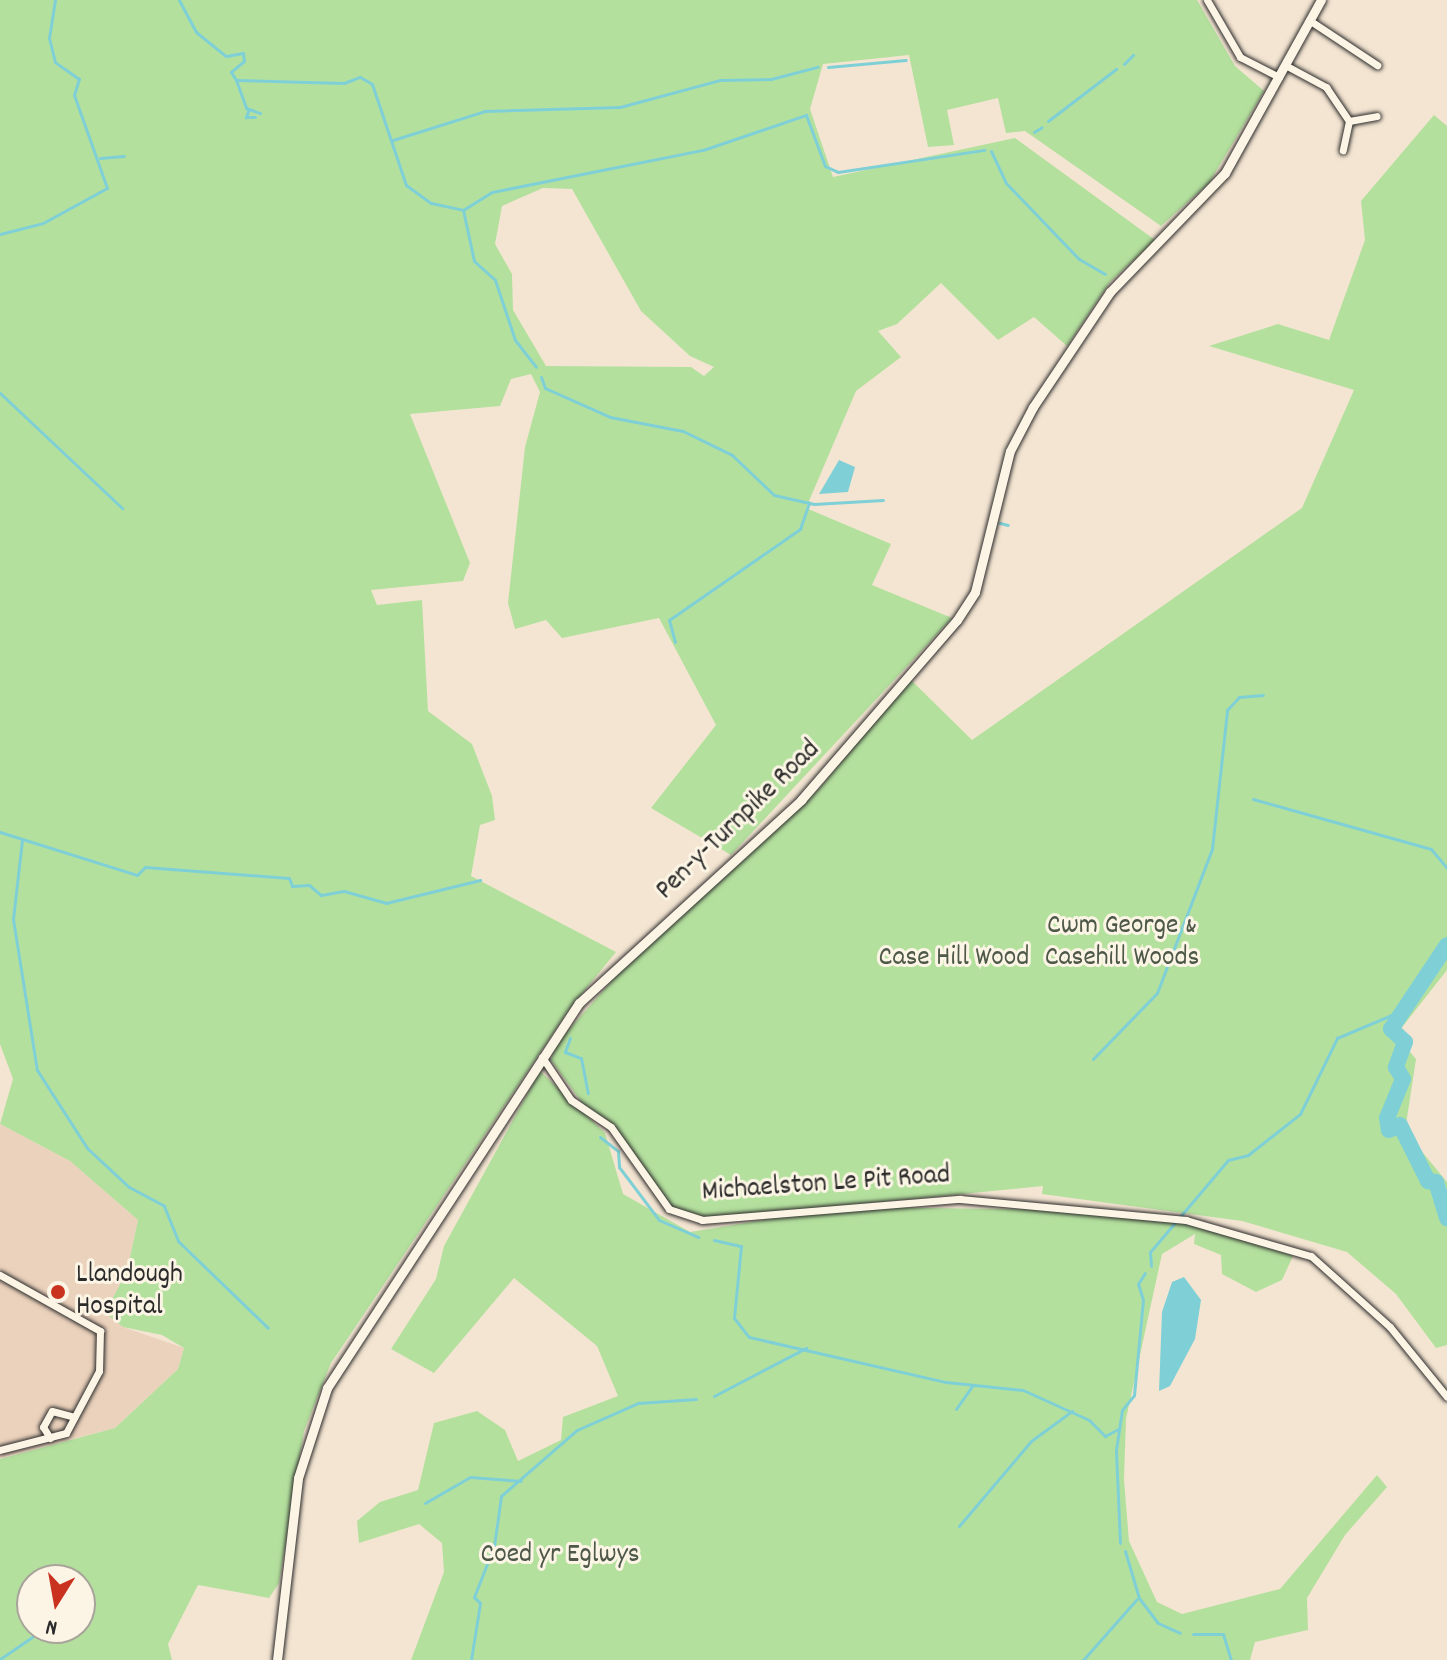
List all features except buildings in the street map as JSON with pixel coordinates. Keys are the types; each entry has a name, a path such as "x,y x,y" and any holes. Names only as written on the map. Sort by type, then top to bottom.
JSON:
{"street":[{"path":"1207,0 1240,57 1279,77"},
{"name":"Pen-y-Turnpike Road","path":"277,1660 298,1478 327,1388 542,1057 604,974 801,800 957,620 975,592 1010,451 1033,407 1110,292 1200,206 1279,77 1321,0"},
{"path":"1309,20 1377,65"},
{"path":"1285,65 1326,87 1349,121 1343,150"},
{"path":"1349,121 1377,116"},
{"name":"Michaelston Le Pit Road","path":"542,1057 571,1100 611,1127 669,1209 702,1220 960,1199 1186,1220 1311,1256 1390,1327 1447,1397"},
{"path":"0,1275 100,1331 99,1371 66,1433 0,1450"},
{"path":"50,1438 43,1427 52,1411 74,1417"}],"shaded area":[{"name":"Llandough Hospital","path":"0,1124 70,1161 138,1220 127,1271 106,1313 123,1327 184,1348 178,1369 115,1428 0,1458"}],"green space":[{"path":"0,0 1197,0 1235,66 1264,91 1209,183 1161,226 1025,131 1006,133 998,98 947,110 954,145 928,147 909,55 823,64 810,109 833,177 1015,138 1155,240 1110,282 1067,346 1034,317 998,340 941,283 897,324 878,331 901,357 856,391 806,508 891,544 872,585 952,618 731,855 651,808 716,725 659,618 562,638 546,620 515,629 508,603 525,447 540,392 531,374 511,379 500,406 410,414 470,563 463,581 371,590 377,605 422,600 428,711 472,744 492,796 495,820 480,825 471,876 616,952 570,1008 331,1363 304,1431 279,1583 269,1598 198,1585 168,1644 172,1660 0,1660 0,1459 115,1428 178,1369 184,1348 162,1335 123,1327 105,1313 127,1271 138,1220 70,1161 0,1124 13,1079 0,1044","holes":["543,188 572,189 641,311 690,356 714,367 704,376 691,367 546,366 513,310 512,274 495,244 502,206"]},
{"name":"Case Hill Wood","path":"1434,115 1447,126 1447,970 1396,1035 1416,1059 1405,1131 1447,1182 1447,1345 1436,1348 1396,1294 1347,1252 1242,1221 1042,1194 1043,1186 706,1219 670,1207 613,1126 591,1115 551,1060 556,1044 627,964 819,789 910,679 972,740 1302,508 1354,390 1209,346 1278,324 1329,340 1365,240 1361,201"},
{"name":"Coed yr Eglwys","path":"540,1071 605,1133 623,1194 690,1232 844,1207 1065,1210 1194,1223 1293,1256 1282,1280 1256,1292 1222,1274 1221,1255 1194,1244 1195,1234 1162,1254 1126,1419 1124,1480 1129,1541 1157,1602 1182,1614 1280,1589 1377,1475 1387,1487 1345,1535 1307,1598 1308,1630 1255,1642 1250,1660 411,1660 444,1572 442,1543 419,1524 359,1543 357,1521 380,1502 418,1490 434,1423 477,1411 505,1430 518,1461 561,1440 563,1417 618,1396 597,1346 514,1278 434,1373 391,1349 436,1279 444,1246"}],"water":[{"path":"839,460 855,467 848,492 819,494"},
{"path":"1184,1277 1201,1300 1195,1339 1170,1386 1159,1391 1162,1312 1172,1282"}],"waterway":[{"path":"0,234 43,223 107,188 74,95 79,79 55,62 49,38 55,0"},
{"path":"179,0 196,32 226,56 243,53 244,61 231,72 236,80 344,83 360,77 372,84 406,185 431,203 463,210 474,261 495,280 515,340 536,367"},
{"path":"1124,64 1133,55"},
{"path":"828,67 906,60"},
{"path":"393,140 485,111 620,107 720,80 771,79 817,67"},
{"path":"1048,121 1116,69"},
{"path":"236,80 246,108 260,113"},
{"path":"249,109 246,117 255,117"},
{"path":"463,210 492,192 703,150 806,115 825,166 838,172 984,150"},
{"path":"1034,132 1042,127"},
{"path":"991,151 1006,183 1079,259 1105,274"},
{"path":"100,158 124,156"},
{"path":"541,377 545,388 610,417 683,431 732,455 774,495 814,504 883,500"},
{"path":"0,393 122,508"},
{"path":"675,642 669,620 800,529 809,503"},
{"path":"1000,523 1008,525"},
{"path":"1093,1059 1157,993 1212,849 1227,710 1239,697 1263,695"},
{"path":"1253,799 1431,849 1447,868"},
{"path":"0,832 137,875 145,867 289,878 292,886 309,885 321,895 344,891 386,903 480,880"},
{"path":"22,840 13,919 37,1070 87,1148 129,1187 164,1206 178,1241 268,1328"},
{"path":"1447,945 1391,1029 1405,1042 1396,1067 1403,1079 1387,1118 1389,1130 1400,1125 1428,1181 1436,1182 1447,1218"},
{"path":"1151,1266 1150,1252 1228,1160 1248,1155 1300,1114 1337,1038 1401,1011"},
{"path":"570,1038 565,1052 581,1058 588,1093"},
{"path":"600,1137 618,1151 619,1167 659,1220 698,1237"},
{"path":"714,1240 741,1246 734,1318 749,1337 946,1382 1023,1390 1089,1420 1105,1436 1118,1429"},
{"path":"1120,1543 1116,1450 1122,1410 1134,1395 1143,1300 1138,1284 1145,1273"},
{"path":"714,1396 806,1348"},
{"path":"956,1409 972,1386"},
{"path":"471,1660 480,1603 474,1597 494,1546 501,1496 577,1430 638,1403 696,1399"},
{"path":"959,1526 1031,1441 1072,1411"},
{"path":"425,1503 470,1477 521,1481"},
{"path":"1125,1551 1139,1598 1158,1623 1180,1633"},
{"path":"1083,1660 1137,1599"},
{"path":"1193,1634 1223,1634 1231,1660"},
{"path":"0,1659 22,1644"}],"place":[{"name":"Llandough Hospital","path":"58,1292"}],"park label":[{"name":"Cwm George & Casehill Woods","path":"1122,943"}]}
